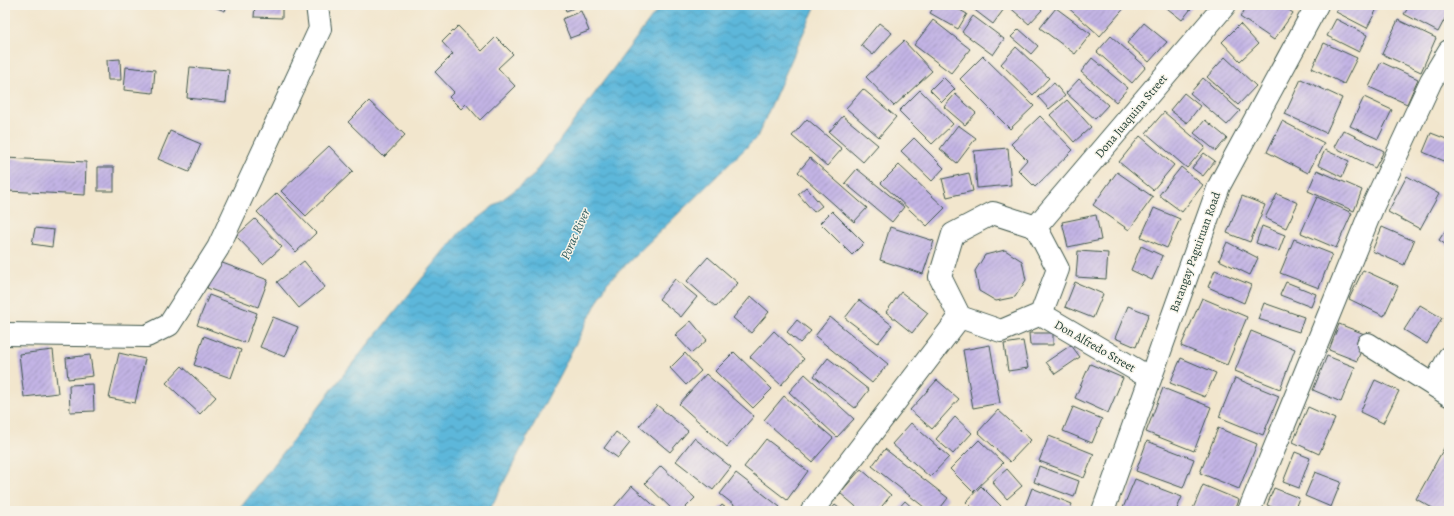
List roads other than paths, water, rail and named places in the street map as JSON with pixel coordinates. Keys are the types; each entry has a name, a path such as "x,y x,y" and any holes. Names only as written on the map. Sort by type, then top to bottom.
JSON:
{"street":[{"path":"5,334 147,336 169,324 218,248 320,29 317,5"},
{"name":"Dona Juaquina Street","path":"1036,227 1225,5"},
{"name":"Barangay Paguiruan Road","path":"1103,511 1219,186 1317,5"},
{"path":"1249,511 1373,206 1430,81 1449,51"},
{"path":"993,213 1036,227 1058,269 1040,314 1001,331 960,317 940,277 953,234 993,213"},
{"name":"Don Alfredo Street","path":"1040,314 1150,378"},
{"path":"812,511 960,317"},
{"path":"1368,344 1441,390 1449,357"}],"water":[{"name":"Porac River","path":"661,5 816,5 757,137 607,283 489,511 238,511 347,370 461,231 532,177"}]}
